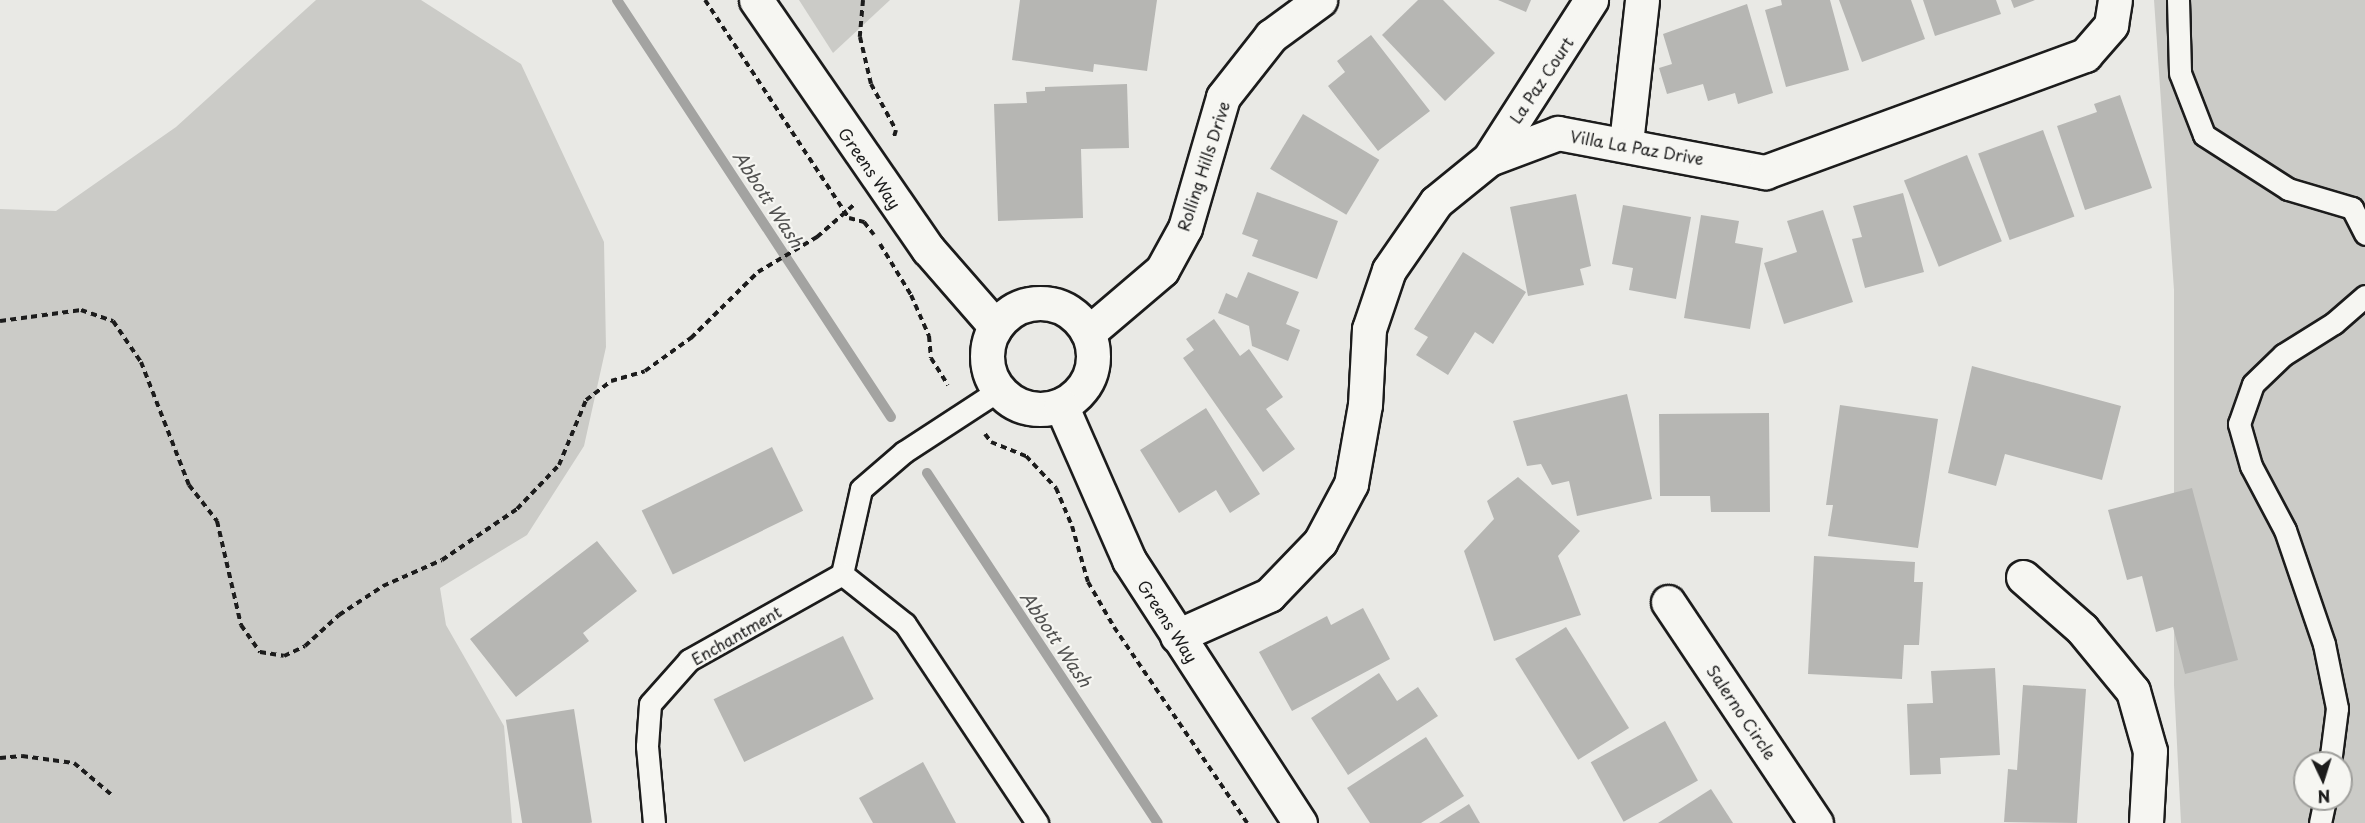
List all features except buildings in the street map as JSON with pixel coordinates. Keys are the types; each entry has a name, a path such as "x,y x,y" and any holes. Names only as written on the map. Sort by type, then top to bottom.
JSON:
{"street":[{"name":"Greens Way","path":"756,0 880,183 928,249 996,327"},
{"name":"Rolling Hills Drive","path":"1088,333 1162,270 1185,228 1223,97 1271,36 1320,0"},
{"name":"La Paz Court","path":"1489,159 1591,0"},
{"path":"1626,143 1642,0"},
{"name":"Villa La Paz Drive","path":"1177,636 1269,595 1320,542 1351,484 1365,405 1368,329 1389,270 1436,202 1489,159 1558,133 1626,143 1765,172 2085,55 2113,12"},
{"path":"1052,304 1067,310 1088,333 1093,350 1087,383 1061,405 1027,408 999,390 987,359 996,327 1020,307 1052,304"},
{"name":"Greens Way","path":"1061,405 1129,560 1300,823"},
{"path":"2023,577 2082,629 2133,691 2150,751 2146,823"},
{"name":"Salerno Circle","path":"1668,602 1816,823"}],"lane":[{"path":"2178,0 2180,73 2204,135 2288,189 2352,208 2365,234"},
{"path":"2332,751 2337,708 2324,644 2285,530 2251,466 2239,424 2253,384 2283,355 2334,323 2365,296"},
{"path":"999,390 904,452 861,489 842,574 905,624 1037,823"},
{"name":"Enchantment","path":"654,823 646,746 650,704 690,660 842,574"}],"path":[{"path":"705,0 845,213 849,218 864,222 899,274 929,336 931,358 948,385"},
{"path":"0,321 81,310 113,321 141,362 189,485 217,521 241,625 260,652 284,656 305,646 339,615 383,586 442,560 517,509 558,465 586,400 611,381 645,371 692,338 758,272 817,237 880,183 896,130 871,84 860,37 863,0"},
{"path":"985,434 991,442 1026,456 1056,488 1072,526 1088,582 1114,627 1247,823"},
{"path":"0,758 22,756 74,763 113,796"}],"shaded area":[{"path":"316,0 421,0 521,64 604,242 606,347 584,446 527,535 440,588 446,625 504,726 512,823 0,823 0,209 56,211 176,127"},
{"path":"799,0 890,0 833,53"},
{"path":"2154,0 2365,0 2365,823 2181,823 2174,685 2174,290"}],"waterway":[{"name":"Abbott Wash","path":"617,0 891,417"},
{"name":"Abbott Wash","path":"927,473 1158,823"}]}
